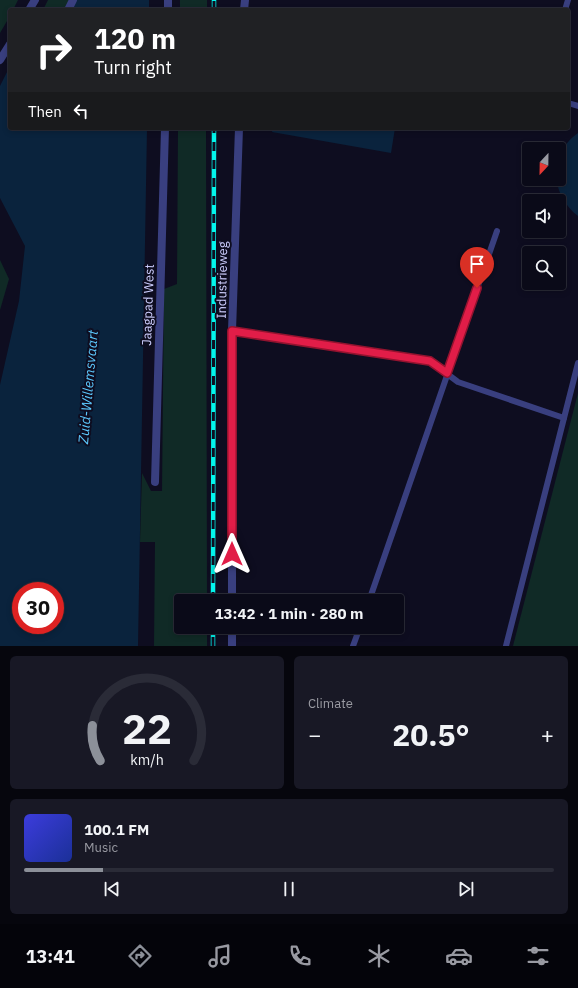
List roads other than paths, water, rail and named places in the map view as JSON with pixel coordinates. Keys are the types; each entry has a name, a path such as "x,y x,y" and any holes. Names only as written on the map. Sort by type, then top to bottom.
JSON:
{"street":[{"path":"1,59 8,47"},
{"name":"Jaagpad West","path":"155,482 165,130"},
{"name":"Industrieweg","path":"232,594 232,331 239,130"},
{"path":"232,634 232,646"}],"lane":[{"path":"371,594 497,231"},
{"path":"232,331 430,361 458,382 564,418"},
{"path":"506,646 578,363"},
{"path":"353,646 357,634"}],"water":[{"path":"75,0 149,0 149,8 71,8"},
{"name":"Zuid-Willemsvaart","path":"0,62 8,68 8,130 147,130 138,646 0,646 0,385 19,301 25,246 0,198"},
{"path":"272,130 395,130 391,153 272,132"},
{"path":"578,133 578,216 566,203 566,194 561,194 558,186 566,186 566,145"}],"railway":[{"path":"214,0 214,8"},
{"path":"213,594 214,130"},
{"path":"213,634 213,646"}]}
